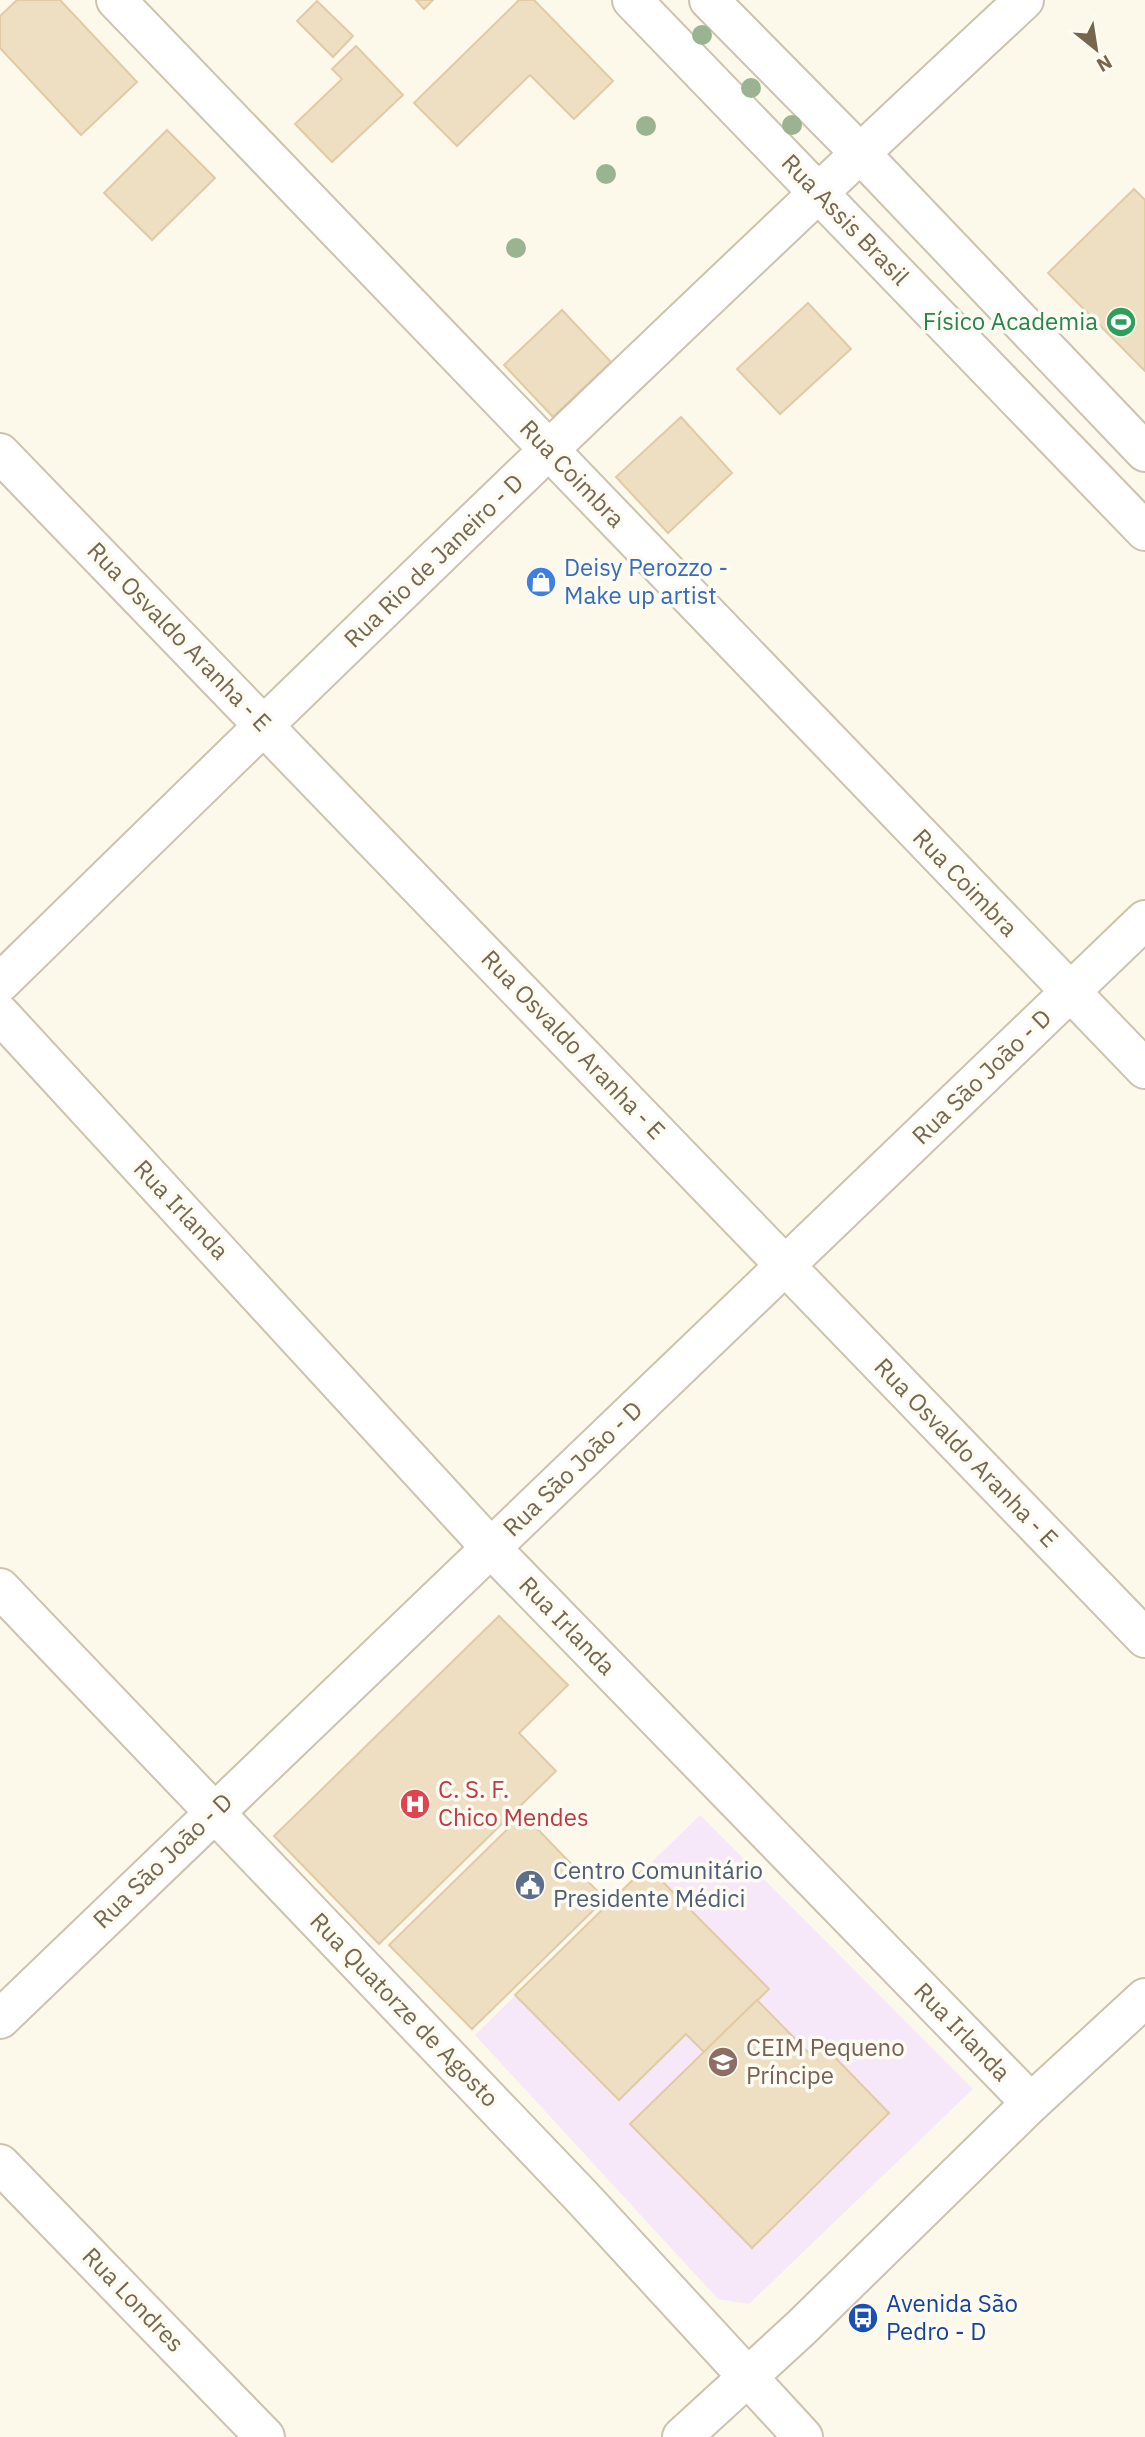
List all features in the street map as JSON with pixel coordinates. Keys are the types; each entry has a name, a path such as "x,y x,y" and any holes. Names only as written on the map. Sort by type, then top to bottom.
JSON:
{"street":[{"name":"Rua Coimbra","path":"116,0 1145,1069"},
{"name":"Rua Assis Brasil","path":"632,0 1145,531"},
{"path":"709,0 860,153 1134,440 1083,467"},
{"name":"Rua Rio de Janeiro - D","path":"0,983 549,450 1024,0"},
{"name":"Rua Osvaldo Aranha - E","path":"0,453 1145,1638"},
{"name":"Rua São João - D","path":"0,2018 1145,920"},
{"name":"Rua Irlanda","path":"0,1014 491,1548 1031,2103"},
{"name":"Rua Quatorze de Agosto","path":"0,1588 582,2197 803,2437"},
{"path":"682,2437 801,2328 1031,2103 1145,1997"},
{"name":"Rua Londres","path":"0,2164 265,2437"}],"shaded area":[{"name":"CEIM Pequeno Príncipe","path":"700,1815 973,2089 749,2304 718,2299 475,2035"}],"building":[{"path":"17,0 60,0 137,82 81,135 0,48 0,16"},
{"path":"416,0 433,0 424,9"},
{"path":"519,0 534,0 613,81 574,119 530,75 457,146 414,103"},
{"path":"317,1 353,36 333,57 297,21"},
{"path":"356,46 403,95 332,162 295,124 342,79 332,69"},
{"path":"167,130 215,178 152,240 104,193"},
{"name":"Físico Academia","path":"1134,189 1145,200 1145,371 1048,273"},
{"path":"808,303 851,349 780,414 737,369"},
{"path":"562,310 611,362 553,417 504,365"},
{"path":"681,417 732,473 668,533 616,477"},
{"name":"C. S. F. Chico Mendes","path":"499,1616 568,1685 519,1733 556,1771 379,1944 274,1836"},
{"path":"523,1814 605,1899 472,2029 389,1945"},
{"path":"647,1866 769,1989 704,2052 686,2034 619,2100 515,1995"},
{"path":"757,2000 809,2053 820,2042 889,2113 752,2248 630,2124"}],"place":[{"name":"Físico Academia","path":"1121,322"},
{"name":"Deisy Perozzo - Make up artist","path":"541,582"},
{"name":"C. S. F. Chico Mendes","path":"415,1804"},
{"name":"Centro Comunitário Presidente Médici","path":"530,1885"},
{"name":"CEIM Pequeno Príncipe","path":"723,2062"},
{"name":"Avenida São Pedro - D","path":"863,2318"}]}
